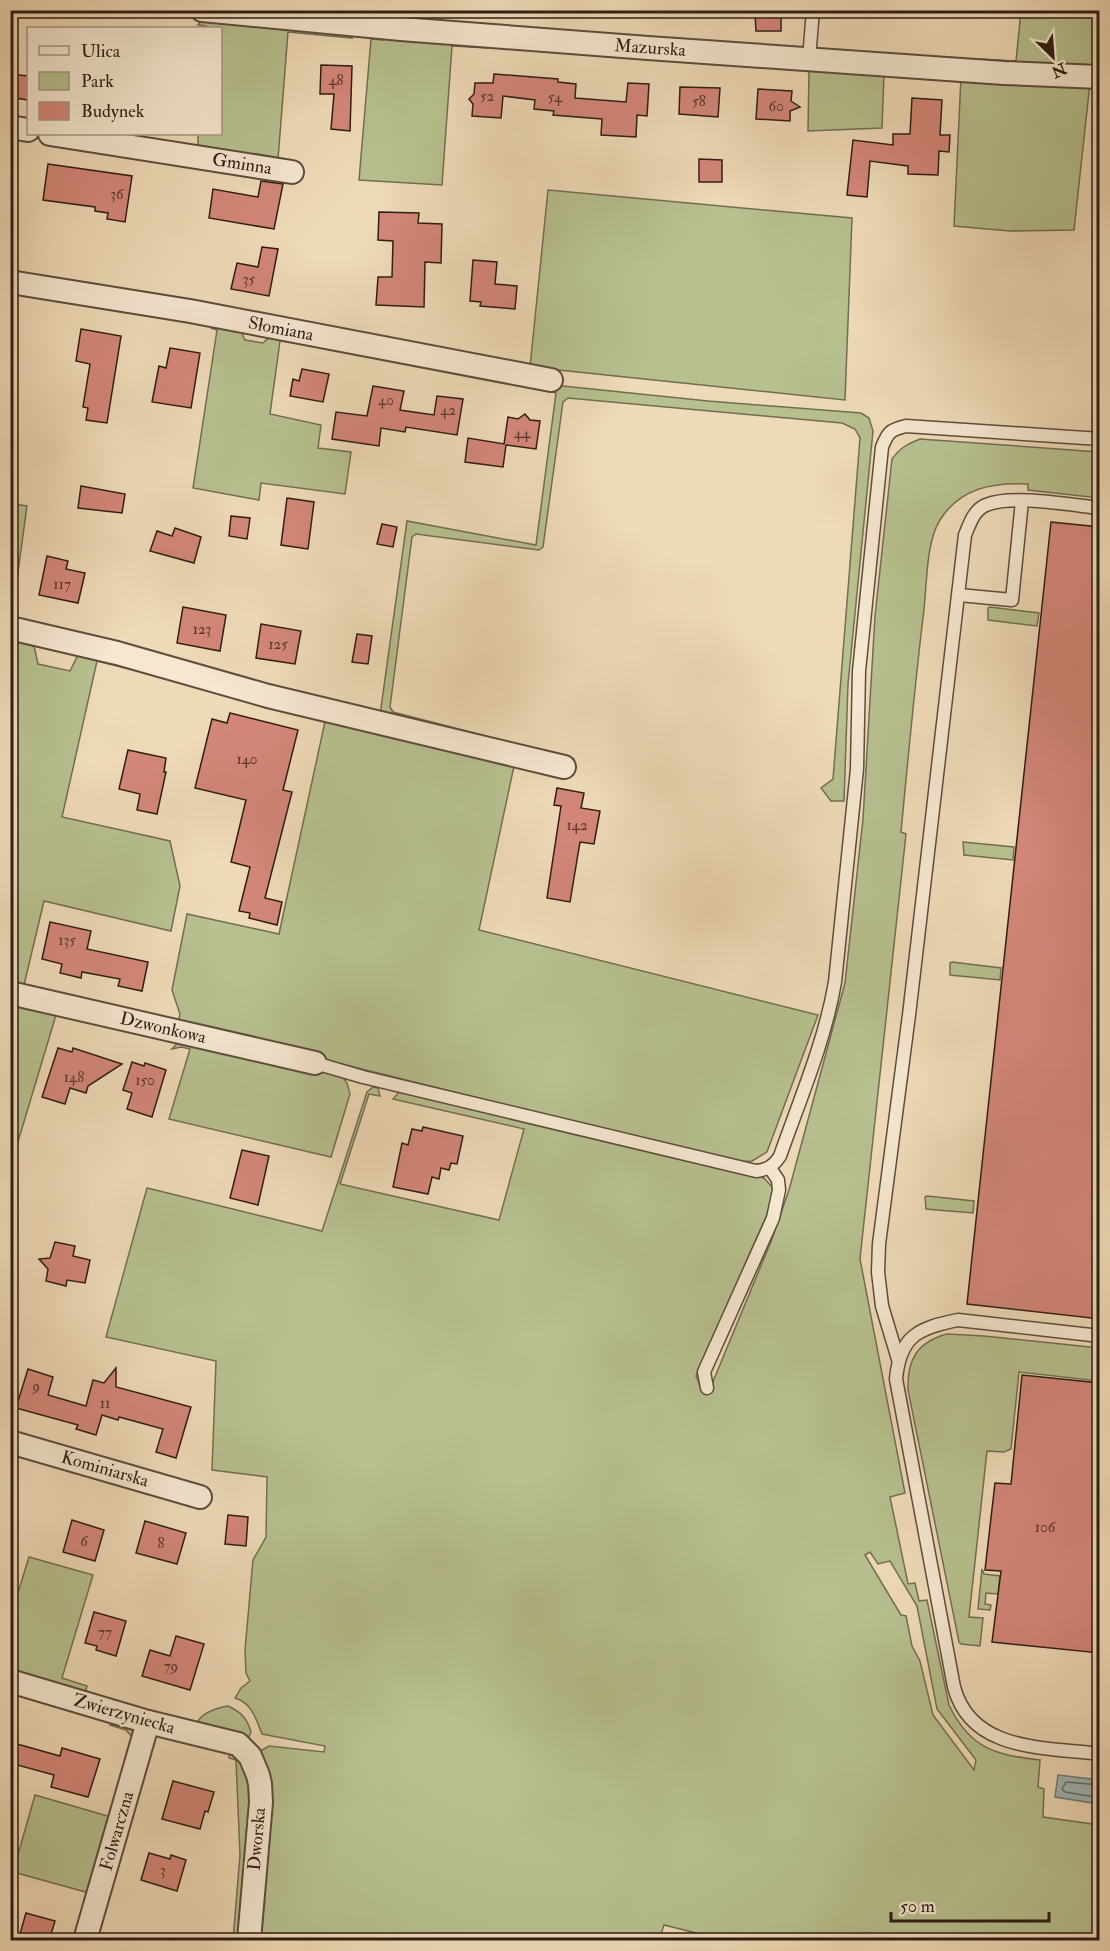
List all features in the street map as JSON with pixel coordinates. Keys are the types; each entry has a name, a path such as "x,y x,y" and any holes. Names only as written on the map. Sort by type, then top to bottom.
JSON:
{"street":[{"name":"Mazurska","path":"202,10 402,20 808,59 1100,77"},
{"path":"10,127 27,130"},
{"name":"Gminna","path":"56,135 292,172"},
{"name":"Słomiana","path":"10,282 190,311 551,380"},
{"path":"10,628 117,653 268,696 564,766"},
{"name":"Dzwonkowa","path":"10,993 315,1063"},
{"name":"Kominiarska","path":"10,1442 200,1497"},
{"name":"Zwierzyniecka","path":"10,1681 148,1722 238,1744"},
{"name":"Folwarczna","path":"85,1941 148,1722"},
{"name":"Dworska","path":"238,1744 250,1756 260,1785 261,1802 249,1941"}],"lane":[{"path":"808,59 813,10"},
{"path":"315,1063 363,1077 756,1171 770,1168 776,1163 784,1145 831,1005 835,982 857,769 859,671 882,447 888,434 896,428 906,426 1100,439"},
{"path":"898,1359 882,1306 878,1272 879,1244 909,1015 965,535 973,515 985,505 1022,501 1100,508"},
{"path":"959,595 1012,600 1022,501"},
{"path":"707,1388 704,1372 773,1218 779,1190 778,1180 770,1168"},
{"path":"1100,1336 958,1320 935,1324 907,1342 898,1359 896,1379 957,1700 964,1713 974,1724 1003,1740 1024,1745 1100,1754"}],"green space":[{"path":"1021,11 1099,11 1099,69 984,62 981,59 1016,61"},
{"path":"202,20 348,32 352,38 288,32 278,159 198,146 198,135 222,135 222,27 198,25"},
{"path":"386,35 486,43 488,48 452,46 442,185 359,180 371,39 383,40"},
{"path":"809,71 884,74 882,128 808,131"},
{"path":"961,77 1090,83 1074,230 1010,231 954,226"},
{"path":"548,190 852,218 845,400 530,367"},
{"path":"215,321 240,329 245,340 263,343 273,333 287,336 294,343 280,341 270,414 321,425 318,448 351,452 345,494 261,483 259,500 193,488 217,330 211,328"},
{"path":"553,385 708,401 861,413 869,418 873,431 848,684 844,801 831,801 821,788 833,779 860,438 855,429 842,423 568,398 563,402 543,547 539,550 416,534 412,537 390,707 393,712 574,759 573,762 380,715 407,521 536,545 556,393 525,386"},
{"path":"920,439 1099,452 1099,498 1028,490 1028,484 990,486 967,494 957,501 948,509 935,529 928,563 901,832 906,834 860,1259 905,1493 890,1497 908,1584 915,1583 919,1601 927,1600 949,1705 966,1731 986,1747 997,1752 1040,1760 1038,1787 1044,1789 1043,1817 1099,1825 1099,1940 713,1940 708,1936 664,1925 659,1940 256,1940 259,1759 262,1750 269,1746 324,1752 325,1746 262,1734 255,1717 246,1704 235,1698 241,1688 250,1681 246,1673 245,1650 253,1560 266,1537 267,1477 212,1470 216,1361 106,1337 147,1188 322,1231 367,1092 373,1087 378,1088 380,1096 369,1094 340,1184 499,1220 524,1129 393,1099 400,1091 764,1178 773,1188 771,1206 696,1376 703,1392 712,1384 772,1239 789,1190 845,983 863,819 875,616 892,459 901,449","holes":["870,1552 878,1564 890,1561 917,1606 937,1709 976,1760 974,1770 933,1715 920,1661 912,1646 906,1616 901,1615 865,1555"]},
{"path":"13,504 27,506 11,623 10,523"},
{"path":"988,608 1039,613 1037,626 988,620"},
{"path":"11,640 34,646 38,664 70,671 78,655 90,653 182,682 97,661 62,817 170,841 180,886 171,931 44,901 24,985 11,987"},
{"path":"326,717 514,766 479,930 818,1015 767,1152 752,1161 734,1162 178,1023 180,1014 172,990 187,914 279,934"},
{"path":"963,842 1014,847 1013,860 964,855"},
{"path":"950,963 1001,968 1000,980 950,975"},
{"path":"11,1000 56,1015 11,1165"},
{"path":"182,1038 341,1075 347,1083 350,1094 331,1157 169,1119 190,1049 181,1047 172,1049"},
{"path":"925,1197 974,1201 973,1213 926,1209"},
{"path":"947,1334 1099,1348 1099,1381 1019,1372 1011,1449 1004,1452 987,1451 969,1617 983,1618 980,1646 959,1642 908,1390 909,1370 916,1354 928,1342"},
{"path":"29,1557 93,1575 62,1678 87,1686 85,1693 11,1674 10,1619"},
{"path":"982,1569 984,1574 1000,1576 998,1594 986,1593 985,1604 991,1605 990,1610 978,1609"},
{"path":"228,1706 240,1713 248,1723 251,1732 248,1739 197,1723 206,1713"},
{"path":"115,1717 131,1723 137,1733 137,1738 93,1894 13,1872 35,1795 111,1817 134,1739 126,1730 110,1725"},
{"path":"230,1751 236,1753 252,1781 243,1940 233,1940 240,1855 236,1760 229,1758"}],"water":[{"path":"1058,1775 1099,1780 1099,1804 1055,1797"}],"building":[{"path":"755,14 781,14 781,31 756,31"},
{"path":"321,65 352,66 350,131 331,129 334,94 320,94"},
{"path":"10,74 27,76 27,100 10,97"},
{"path":"494,74 558,79 558,82 576,84 575,98 626,102 628,83 649,84 647,116 637,115 636,137 601,135 602,119 553,115 554,111 534,109 535,100 503,96 501,118 472,116 473,104 469,99 474,94 475,83 493,83"},
{"path":"680,87 720,88 718,117 679,114"},
{"path":"758,89 792,91 791,101 800,107 790,111 790,121 756,119"},
{"path":"912,98 942,100 940,135 950,135 949,152 939,151 938,175 908,174 908,166 870,161 867,197 847,195 853,140 893,145 893,134 910,134"},
{"path":"699,159 722,160 722,182 699,182"},
{"path":"48,164 132,176 125,222 107,219 108,213 95,211 95,207 43,200"},
{"path":"261,181 283,184 274,229 209,218 213,189 258,197"},
{"path":"379,212 419,213 418,223 442,224 441,263 425,262 424,307 376,305 378,277 392,277 393,241 378,240"},
{"path":"262,247 278,249 269,296 231,289 237,263 258,267"},
{"path":"473,260 497,262 495,284 517,286 515,309 480,306 481,302 470,301"},
{"path":"81,329 121,336 107,423 86,420 88,408 83,407 90,364 76,361"},
{"path":"170,348 200,353 191,408 152,402 159,366 166,368"},
{"path":"302,369 329,374 323,402 290,396 293,379 299,381"},
{"path":"373,386 404,391 400,410 434,415 437,396 463,399 457,435 406,427 405,432 381,428 379,446 332,439 336,412 367,416"},
{"path":"525,414 530,420 540,421 536,449 506,445 503,467 465,462 468,438 504,444 508,417 518,419"},
{"path":"81,486 125,494 122,513 78,508"},
{"path":"287,498 314,502 308,549 281,545"},
{"path":"231,516 250,518 247,539 229,536"},
{"path":"1051,522 1100,527 1100,1319 967,1304"},
{"path":"382,524 397,527 393,547 377,544"},
{"path":"175,528 201,537 194,563 150,551 157,531 172,536"},
{"path":"47,556 68,561 66,569 85,573 78,603 39,595"},
{"path":"183,607 226,615 220,651 177,643"},
{"path":"261,624 301,631 295,664 256,658"},
{"path":"357,634 372,636 368,664 352,662"},
{"path":"230,713 298,730 283,790 292,792 265,898 282,902 277,925 249,918 250,913 239,911 250,867 231,862 246,800 195,788 212,719 227,723"},
{"path":"128,750 166,758 164,772 166,772 157,814 137,810 140,794 119,789"},
{"path":"557,788 584,793 581,808 600,811 594,844 580,842 570,902 547,898 561,806 554,805"},
{"path":"50,922 91,931 87,949 148,962 142,991 118,986 120,979 82,972 81,978 60,973 62,964 42,959"},
{"path":"58,1048 72,1052 73,1048 122,1064 88,1086 86,1093 70,1088 65,1104 42,1097"},
{"path":"132,1062 144,1066 145,1063 166,1070 152,1117 127,1109 132,1093 123,1090"},
{"path":"423,1127 463,1136 457,1164 451,1163 449,1170 441,1168 439,1179 432,1177 428,1194 393,1187 402,1143 408,1145 412,1129 422,1131"},
{"path":"242,1150 269,1156 258,1205 230,1198"},
{"path":"55,1242 75,1246 73,1256 90,1260 85,1283 67,1280 66,1286 46,1281 48,1269 39,1259 50,1258"},
{"path":"116,1368 116,1387 191,1407 176,1458 156,1452 163,1429 119,1417 118,1420 102,1415 96,1435 76,1429 78,1425 16,1408 28,1369 53,1377 48,1395 86,1406 93,1380 104,1383"},
{"path":"1022,1375 1100,1383 1100,1653 992,1642 1001,1571 985,1570 995,1483 1011,1484"},
{"path":"228,1515 248,1517 246,1546 225,1544"},
{"path":"72,1520 104,1530 95,1561 63,1552"},
{"path":"145,1521 186,1533 177,1564 136,1553"},
{"path":"94,1612 126,1621 116,1656 96,1650 97,1646 85,1643"},
{"path":"176,1636 204,1644 190,1690 142,1676 150,1650 170,1656"},
{"path":"10,1742 60,1756 62,1748 100,1759 88,1797 51,1787 54,1775 10,1763"},
{"path":"173,1781 214,1792 200,1829 162,1819"},
{"path":"149,1853 170,1859 171,1855 186,1860 177,1891 141,1880"},
{"path":"26,1913 55,1921 49,1941 18,1941"}]}
